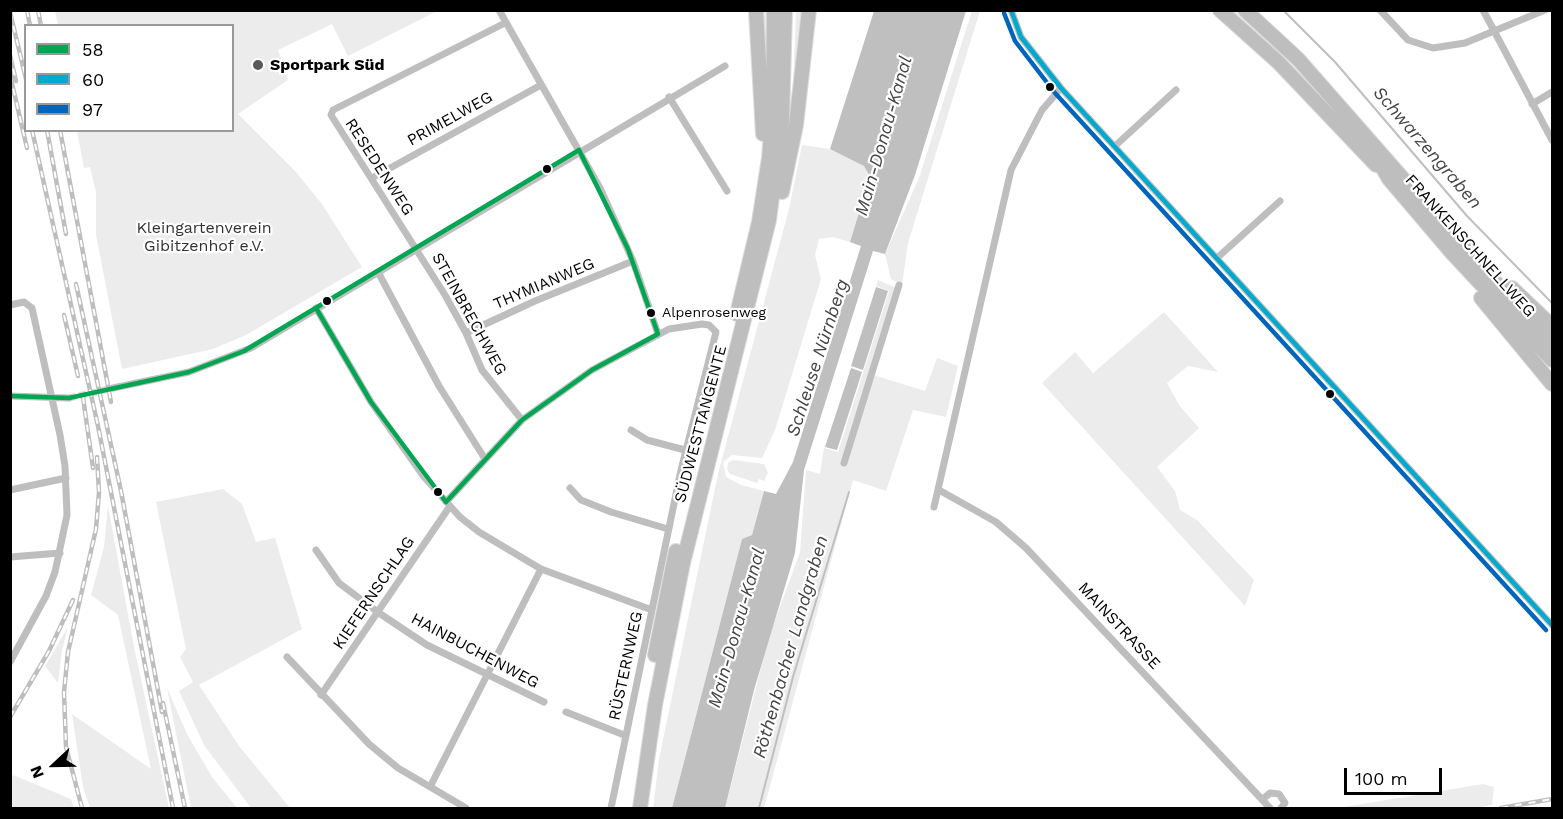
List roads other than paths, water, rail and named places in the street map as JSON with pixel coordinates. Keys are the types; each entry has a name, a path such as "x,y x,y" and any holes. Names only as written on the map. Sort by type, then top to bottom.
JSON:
{"highway":[{"path":"756,10 763,117 761,207"},
{"name":"SÜDWESTTANGENTE","path":"631,808 646,705 671,572 745,282 761,207 773,107 774,10"},
{"name":"SÜDWESTTANGENTE","path":"640,808 657,694 683,563 757,274 780,147 786,10"},
{"path":"757,274 765,262 793,144 809,10"},
{"name":"FRANKENSCHNELLWEG","path":"1220,10 1278,62 1389,179 1552,343"},
{"name":"FRANKENSCHNELLWEG","path":"1245,10 1298,59 1360,128 1498,304 1552,360"},
{"name":"FRANKENSCHNELLWEG","path":"1360,128 1389,179"},
{"path":"1435,223 1466,241 1552,326"},
{"path":"1435,223 1448,257 1552,384"}],"street":[{"path":"500,10 505,23 579,150 614,218 633,261 658,334"},
{"path":"1011,10 1021,37 1061,88 1552,625"},
{"path":"1380,10 1408,40 1433,48 1465,43 1545,10"},
{"path":"1483,10 1552,140"},
{"name":"RESEDENWEG","path":"416,249 372,178 332,120 333,110 505,23"},
{"path":"113,388 189,372 251,348 579,150 725,66"},
{"name":"PRIMELWEG","path":"372,178 541,85"},
{"path":"934,507 1011,170 1042,110 1061,88"},
{"path":"1115,146 1176,90"},
{"path":"1532,104 1552,92"},
{"path":"669,97 727,191"},
{"path":"1217,258 1280,201"},
{"name":"STEINBRECHWEG","path":"416,249 466,333 482,370 522,420"},
{"name":"THYMIANWEG","path":"466,333 535,301 633,261"},
{"path":"378,272 439,386 485,459"},
{"path":"844,463 899,285"},
{"path":"10,305 25,302 32,308 52,398 66,478 67,515 60,553 46,596 10,662"},
{"path":"316,308 371,402 416,466 448,504 479,532 541,569 652,610"},
{"name":"KIEFERNSCHLAG","path":"321,695 378,613 448,504 485,459 522,420 592,370 658,334 686,325 709,325 714,329"},
{"name":"RÜSTERNWEG","path":"610,808 685,450 716,337 714,329"},
{"path":"10,396 69,398"},
{"path":"631,430 647,440 685,450"},
{"path":"10,490 66,478"},
{"path":"570,488 581,500 668,530"},
{"name":"MAINSTRASSE","path":"939,490 996,522 1026,548 1270,808"},
{"name":"HAINBUCHENWEG","path":"316,550 339,583 378,613 427,645 486,676 544,702"},
{"path":"10,557 60,553"},
{"path":"430,787 541,569"},
{"path":"287,657 369,744 398,768 466,808"},
{"path":"566,712 624,735"},
{"path":"1263,799 1270,794 1279,794 1285,803 1281,808"}],"water":[{"name":"Main-Donau-Kanal","path":"874,11 966,11 915,175 885,254 873,251 804,470 795,553 754,690 725,808 672,808 742,539 752,535 764,491 776,494 793,462 861,246 850,242 867,186 868,173 864,166 830,149"},
{"path":"876,287 888,291 863,370 851,366"},
{"path":"851,368 862,372 837,450 825,447"}],"waterway":[{"name":"Schwarzengraben","path":"1283,10 1335,62 1467,216 1552,303"},
{"name":"Röthenbacher Landgraben","path":"759,808 793,677 849,492"}],"tunnel":[{"path":"69,398 113,388"}],"railway":[{"path":"27,10 30,24"},
{"path":"38,10 41,24"},
{"path":"10,12 24,71"},
{"path":"10,55 16,81"},
{"path":"10,75 27,148"},
{"path":"32,132 98,426 173,808"},
{"path":"47,132 66,234"},
{"path":"60,132 111,402"},
{"path":"76,284 121,491 162,712"},
{"path":"64,315 78,376"},
{"path":"83,397 93,468"},
{"path":"82,808 66,747 64,692 68,652 96,529 99,492 97,457"},
{"path":"10,717 49,651 73,600"},
{"path":"163,703 185,808"},
{"path":"1501,808 1552,799"}],"place":[{"name":"Sportpark Süd","path":"258,65"},
{"name":"Alpenrosenweg","path":"651,313"}],"park label":[{"name":"Kleingartenverein Gibitzenhof e.V.","path":"204,237"}],"water label":[{"name":"Schleuse Nürnberg","path":"818,358"}]}
